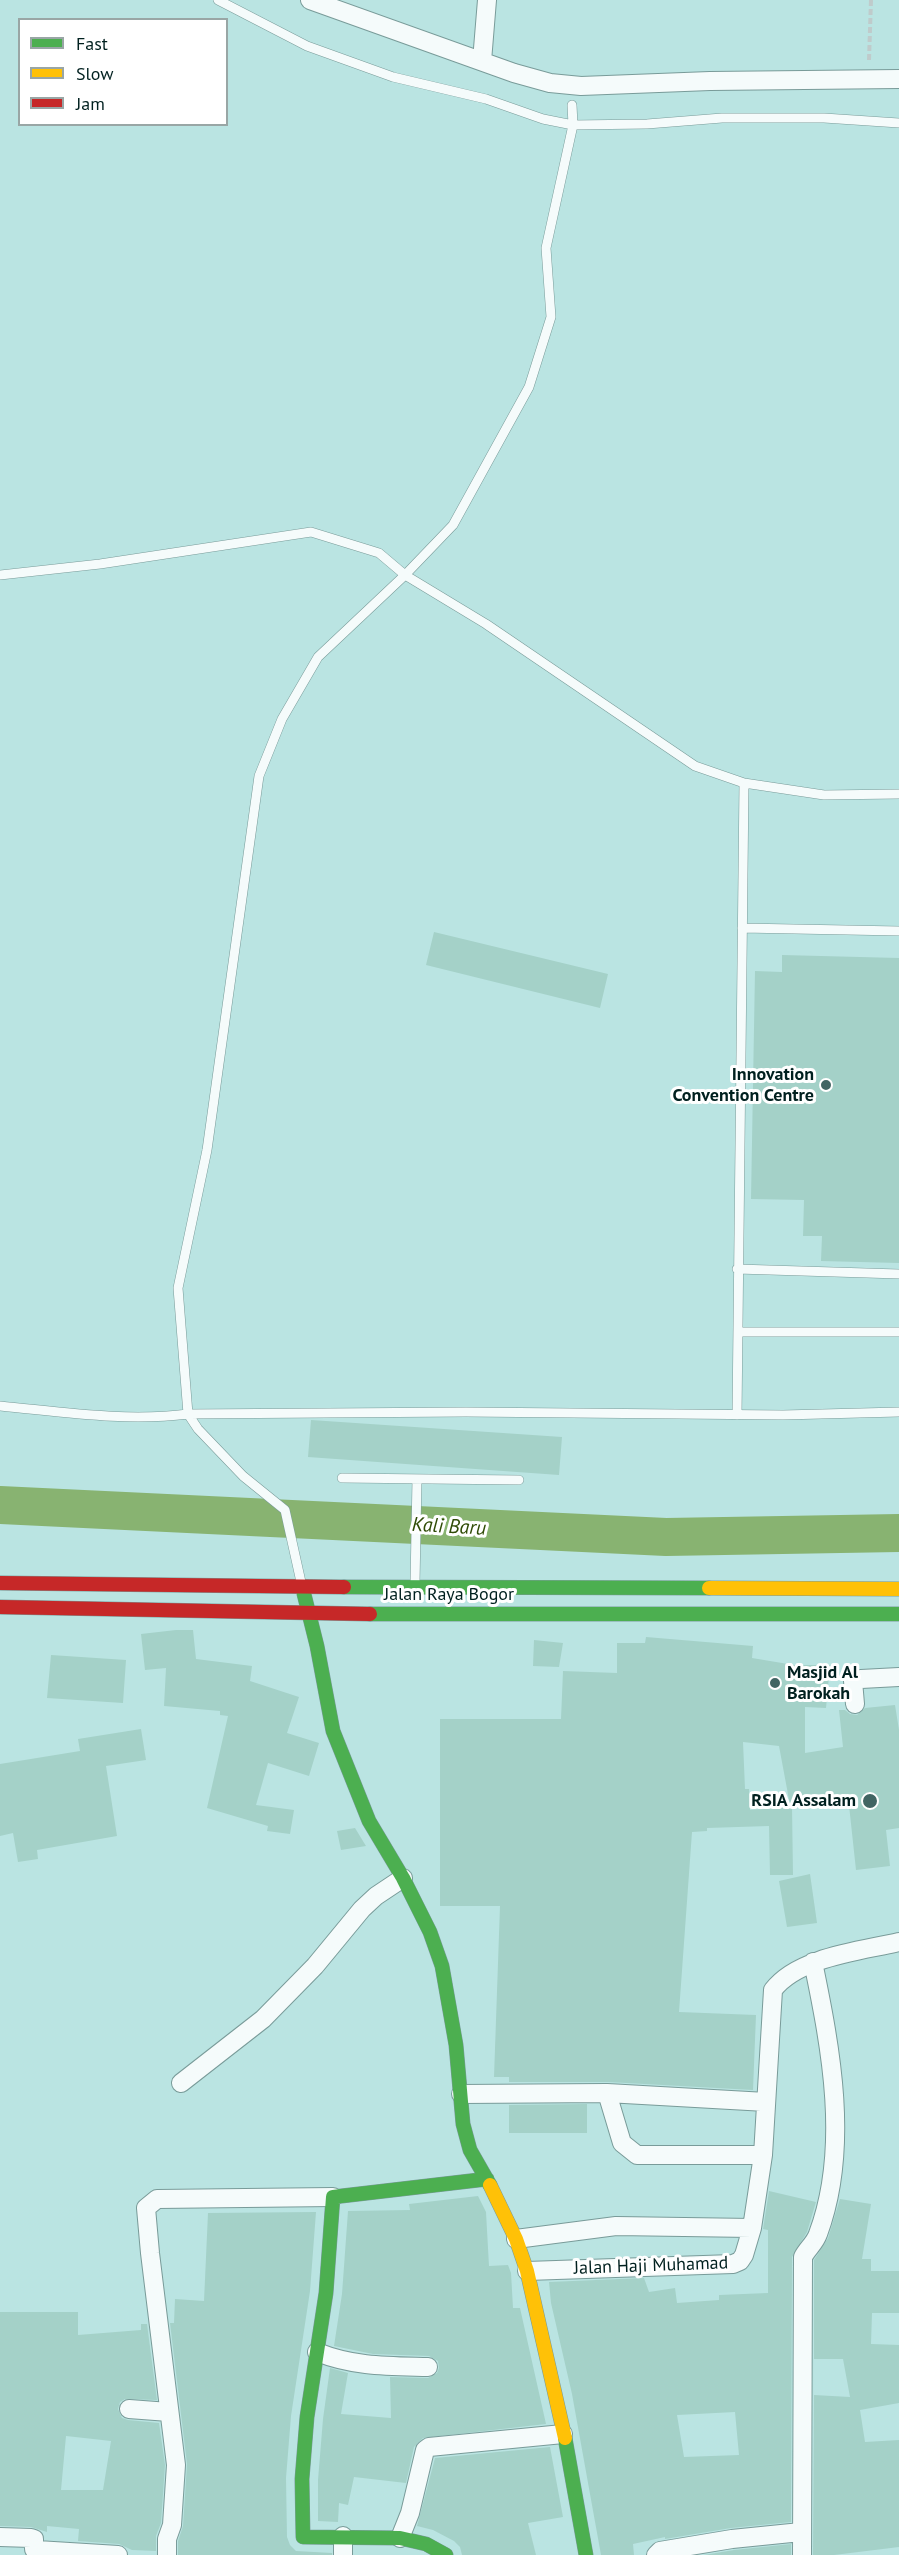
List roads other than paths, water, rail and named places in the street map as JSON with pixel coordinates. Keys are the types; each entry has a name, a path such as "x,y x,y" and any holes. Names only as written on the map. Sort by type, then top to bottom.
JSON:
{"main road":[{"name":"Jalan Raya Bogor","path":"0,1583 302,1587 415,1600 899,1614"},
{"path":"302,1587 333,1731 369,1821 403,1878 430,1932 442,1966 456,2045 462,2124 470,2150 516,2239 527,2271 545,2343 586,2555"},
{"name":"Jalan Raya Bogor","path":"0,1607 309,1614 415,1600 899,1589"},
{"path":"446,2555 426,2544 400,2538 343,2536 306,2538 301,2535 302,2479 307,2417 326,2293 333,2197 487,2179"}],"street":[{"path":"310,0 550,83 581,86 710,81 899,79"},
{"path":"482,61 487,0"},
{"path":"855,1704 853,1681 861,1678 899,1677"},
{"path":"181,2082 263,2019 315,1966 362,1909 376,1896 403,1878"},
{"name":"Jalan Haji Muhamad","path":"527,2271 733,2264 740,2261 752,2228 763,2155 773,1990 780,1980 813,1962 899,1942"},
{"path":"802,2555 803,2257 818,2234 828,2199 835,2129 833,2091 824,2020 813,1962"},
{"path":"607,2092 622,2143 637,2156 763,2155"},
{"path":"461,2094 607,2092 766,2102"},
{"path":"166,2555 167,2539 172,2525 176,2465 150,2253 146,2211 148,2204 157,2199 168,2198 333,2197"},
{"name":"Jalan Haji Muhamad","path":"516,2239 616,2226 752,2228"},
{"path":"317,2352 364,2366 428,2367"},
{"path":"129,2409 169,2412"},
{"path":"400,2538 410,2513 425,2450 429,2447 563,2434"},
{"path":"656,2555 660,2551 722,2540 801,2532"},
{"path":"0,2536 34,2539 35,2550 118,2555"},
{"path":"343,2536 343,2555"}],"lane":[{"path":"218,0 307,46 393,77 486,99 543,119 573,125 647,124 722,118 824,118 899,123"},
{"path":"302,1587 288,1515 285,1510 243,1476 198,1429 189,1414 178,1288 207,1150 259,776 282,719 318,657 405,575 453,525 529,387 551,317 546,248 573,125 572,105"},
{"path":"0,575 100,564 311,532 379,553 405,575 486,624 695,766 744,783 824,795 899,794"},
{"path":"737,1415 744,783"},
{"path":"742,927 899,931"},
{"path":"737,1269 899,1274"},
{"path":"738,1332 899,1332"},
{"path":"0,1406 101,1416 163,1417 189,1414 478,1412 737,1415 899,1412"},
{"path":"342,1478 519,1480"},
{"path":"415,1600 417,1479"}],"waterway":[{"name":"Kali Baru","path":"0,1505 666,1537 899,1533"}],"place":[{"name":"Innovation Convention Centre","path":"826,1085"},
{"name":"Masjid Al Barokah","path":"775,1683"},
{"name":"RSIA Assalam","path":"870,1801"}]}
